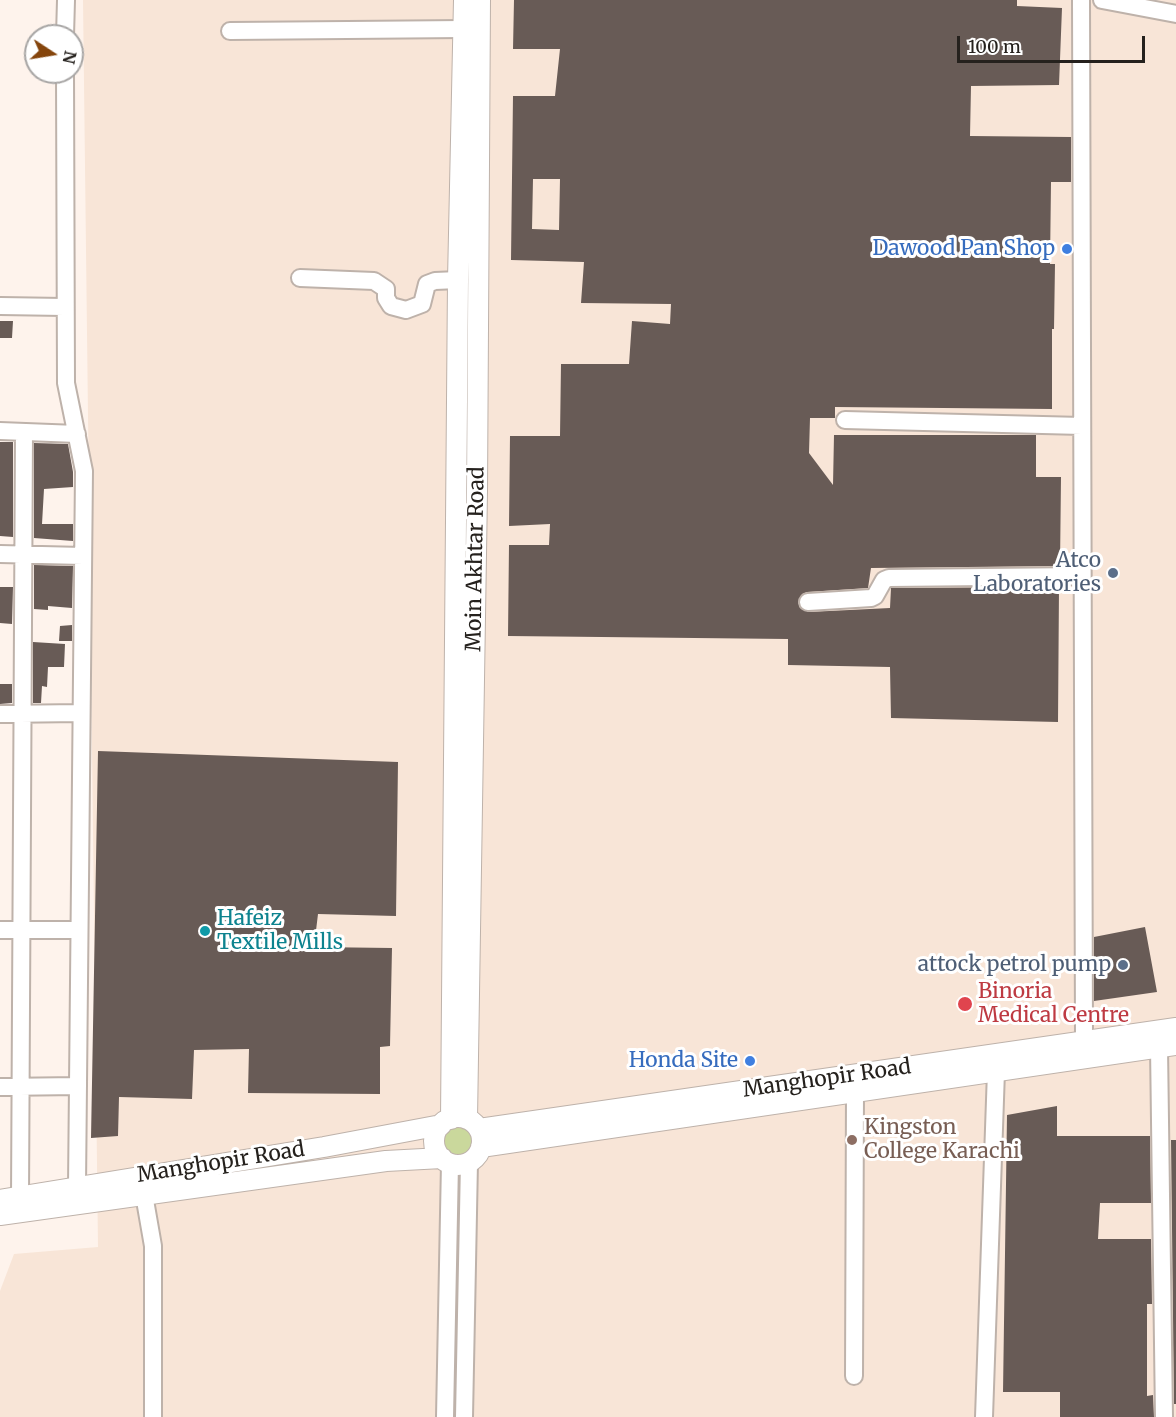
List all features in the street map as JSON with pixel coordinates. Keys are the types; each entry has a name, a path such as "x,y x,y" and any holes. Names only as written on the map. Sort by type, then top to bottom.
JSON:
{"main road":[{"name":"Moin Akhtar Road","path":"460,1140 453,726 464,0"},
{"name":"Moin Akhtar Road","path":"460,1140 474,727 480,0"},
{"path":"453,726 474,727"},
{"name":"Manghopir Road","path":"0,1200 77,1186 142,1185 396,1160 460,1140 1084,1040 1176,1028"},
{"path":"460,1140 855,1091 1167,1046"},
{"path":"394,1133 402,1137 405,1146 403,1154 396,1160"},
{"name":"Manghopir Road","path":"0,1215 394,1133 460,1140"}],"street":[{"path":"65,24 66,0"},
{"path":"1081,0 1084,1040"},
{"path":"1102,0 1176,15"},
{"path":"230,31 464,29"},
{"path":"65,84 66,383 84,471 77,1186"},
{"path":"300,278 374,281 386,289 386,298 391,306 406,310 422,304 427,284 435,281 458,280"},
{"path":"0,306 64,307"},
{"path":"845,420 1082,426"},
{"path":"0,431 77,434"},
{"path":"20,1197 24,432"},
{"path":"0,554 82,556"},
{"path":"808,602 871,598 875,596 884,580 889,578 1082,576"},
{"path":"0,714 80,713"},
{"path":"0,930 79,930"},
{"path":"1167,1046 1168,1414"},
{"path":"984,1417 996,1071"},
{"path":"0,1087 78,1086"},
{"path":"854,1376 855,1091"},
{"path":"445,1417 460,1140"},
{"path":"460,1140 464,1417"},
{"path":"142,1185 153,1246 153,1417"}],"shaded area":[{"path":"83,0 1176,0 1176,1417 0,1417 0,1291 14,1254 98,1247"}],"green space":[{"path":"458,1124 470,1129 475,1141 470,1153 458,1158 446,1153 441,1141 446,1129"}],"building":[{"path":"514,0 1017,0 1017,6 1062,8 1059,85 971,86 970,136 1071,137 1071,182 1051,182 1050,264 1055,264 1052,409 835,407 835,418 810,418 809,453 833,485 834,435 1036,435 1036,477 1061,477 1060,566 871,568 868,588 807,592 802,594 798,602 800,608 809,612 890,608 891,588 1059,587 1058,722 891,718 890,667 788,665 788,639 508,636 509,545 549,545 550,524 509,526 510,436 560,436 561,364 629,364 632,321 670,324 671,304 581,303 584,262 511,260 513,96 555,96 560,49 513,49","holes":["533,179 560,179 559,230 532,229"]},
{"path":"0,321 13,321 12,338 0,338"},
{"path":"0,442 13,442 13,537 0,536"},
{"path":"34,443 68,444 73,487 44,489 42,524 73,524 73,541 34,538"},
{"path":"34,565 73,566 72,608 48,606 48,610 34,609"},
{"path":"0,587 13,587 12,624 0,623"},
{"path":"72,625 72,641 59,641 60,626"},
{"path":"33,642 65,644 64,667 48,667 47,687 42,686 41,703 33,703"},
{"path":"0,684 12,684 12,703 0,704"},
{"name":"Hafeiz Textile Mills","path":"98,751 398,762 396,916 318,914 314,947 392,948 390,1046 380,1047 380,1094 248,1093 249,1049 194,1050 192,1099 119,1097 118,1136 91,1138"},
{"name":"attock petrol pump","path":"1145,927 1157,992 1094,1001 1094,937"},
{"path":"1057,1106 1057,1136 1150,1136 1151,1203 1100,1203 1098,1239 1151,1239 1152,1304 1147,1304 1147,1396 1153,1395 1154,1417 1060,1417 1060,1392 1003,1392 1007,1115"},
{"path":"1171,1140 1176,1140 1176,1404 1174,1404"}],"place":[{"name":"Dawood Pan Shop","path":"1067,249"},
{"name":"Atco Laboratories","path":"1113,573"},
{"name":"Hafeiz Textile Mills","path":"205,931"},
{"name":"attock petrol pump","path":"1123,965"},
{"name":"Binoria Medical Centre","path":"965,1004"},
{"name":"Honda Site","path":"750,1061"},
{"name":"Kingston College Karachi","path":"852,1140"}]}
